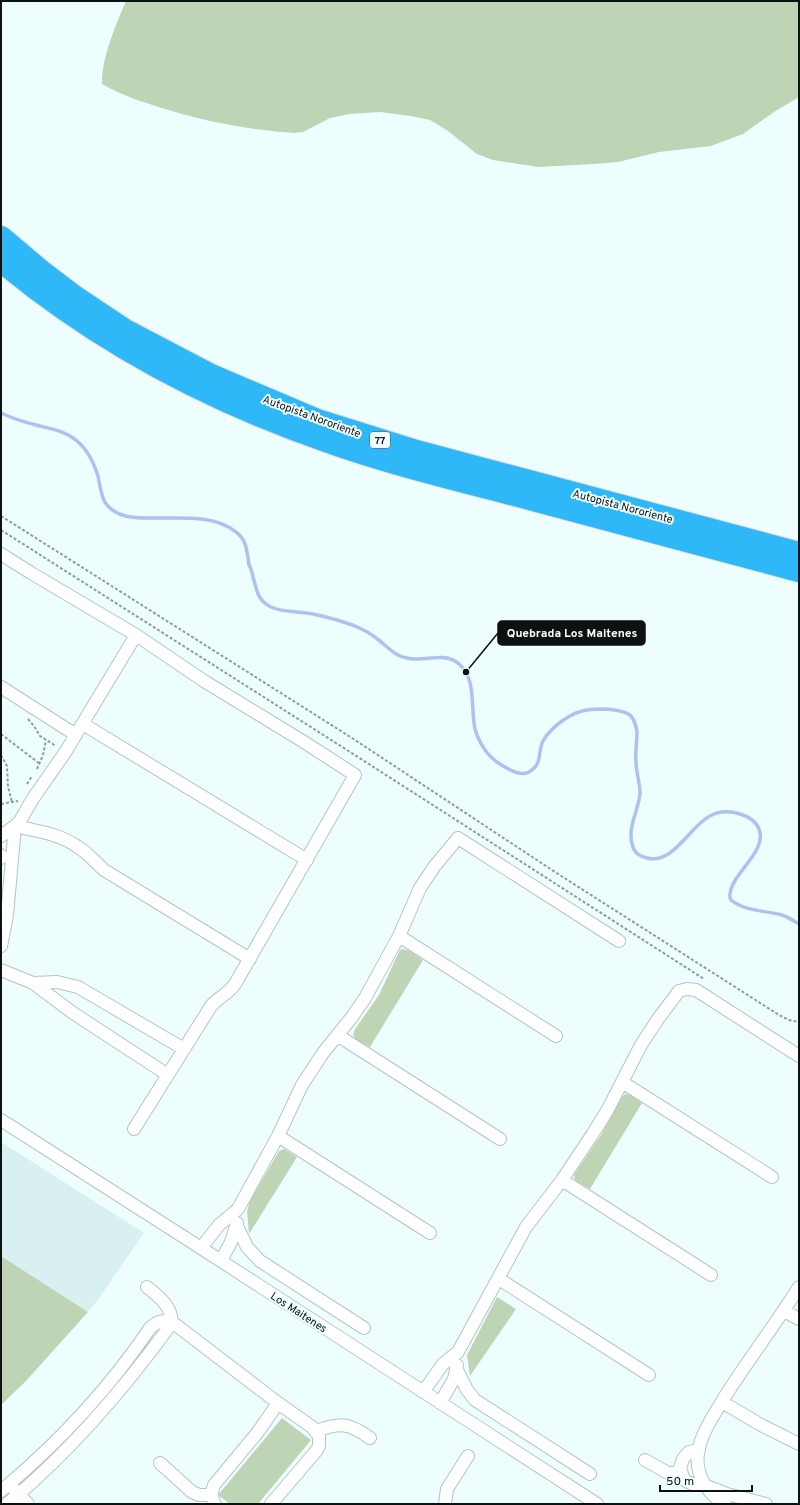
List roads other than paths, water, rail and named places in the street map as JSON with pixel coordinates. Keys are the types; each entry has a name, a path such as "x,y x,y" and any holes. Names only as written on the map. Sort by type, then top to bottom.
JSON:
{"highway":[{"name":"Autopista Nororiente","path":"1,237 74,296 125,330 211,375 317,420 416,451 799,553"},
{"name":"Autopista Nororiente","path":"1,261 49,299 114,343 149,363 206,391 293,429 327,442 410,467 799,571"}],"street":[{"path":"1,554 31,574 136,635 204,681 355,775 250,959 229,992 215,1001 211,1006 134,1129"},
{"path":"1,836 15,826 66,751 136,635"},
{"path":"1,687 76,735"},
{"path":"83,724 307,860"},
{"path":"15,826 47,833 72,842 104,870 250,959"},
{"path":"1,946 8,915 15,826"},
{"path":"200,1248 219,1225 238,1209 278,1136 294,1100 305,1080 323,1053 365,998 398,936 420,888 438,862 458,838 619,941"},
{"path":"398,936 556,1036"},
{"path":"1,970 33,983 73,1013 168,1075"},
{"path":"33,983 57,982 78,987 184,1049"},
{"path":"440,1403 454,1379 458,1352 526,1227 562,1180 607,1110 641,1045 676,994 687,989 696,990 799,1056"},
{"path":"337,1035 500,1139"},
{"path":"622,1082 772,1177"},
{"name":"Los Maitenes","path":"1,1120 597,1504"},
{"path":"278,1136 430,1233"},
{"path":"562,1180 710,1275"},
{"path":"221,1261 237,1226 238,1209"},
{"path":"237,1226 247,1248 260,1262 364,1328"},
{"path":"498,1279 649,1375"},
{"path":"7,1504 55,1459 101,1412 148,1356 172,1323 172,1316 167,1305 147,1287"},
{"path":"725,1504 713,1495 704,1485 698,1468 699,1450 708,1425 722,1402 799,1287"},
{"path":"784,1310 799,1319"},
{"path":"28,1504 18,1494 5,1488 55,1441 91,1403 124,1363 150,1328 156,1322 167,1320 316,1431 320,1440 317,1450 271,1504"},
{"path":"424,1392 443,1364 458,1352"},
{"path":"456,1368 467,1390 475,1400 590,1474"},
{"path":"722,1402 761,1425 799,1444"},
{"path":"91,1403 101,1412"},
{"path":"160,1463 192,1492 213,1499 214,1486 258,1432 278,1403"},
{"path":"316,1431 333,1426 350,1426 370,1438"},
{"path":"699,1450 690,1452 683,1459 680,1468 683,1477 690,1484 700,1486 704,1485 726,1494 766,1504"},
{"path":"445,1504 447,1489 468,1456"},
{"path":"645,1460 668,1472 681,1473"}],"waterway":[{"path":"1,413 9,417 62,432 76,440 84,448 92,461 106,504 115,512 134,518 205,519 227,526 236,532 240,535 247,551 249,565 258,594 260,598 271,607 281,610 318,615 355,626 371,634 394,653 402,657 413,659 444,658 455,661 462,667 470,683 475,729 479,739 488,754 512,771 525,773 533,769 538,763 543,741 556,726 568,717 581,711 594,709 606,709 627,713 634,721 637,731 636,758 640,793 631,833 631,840 635,851 644,857 656,859 665,856 673,850 695,828 710,816 721,812 736,813 746,816 754,821 758,826 760,837 759,845 732,886 730,898 743,907 782,915 799,924"}],"place":[{"name":"Quebrada Los Maitenes","path":"466,672"}]}
